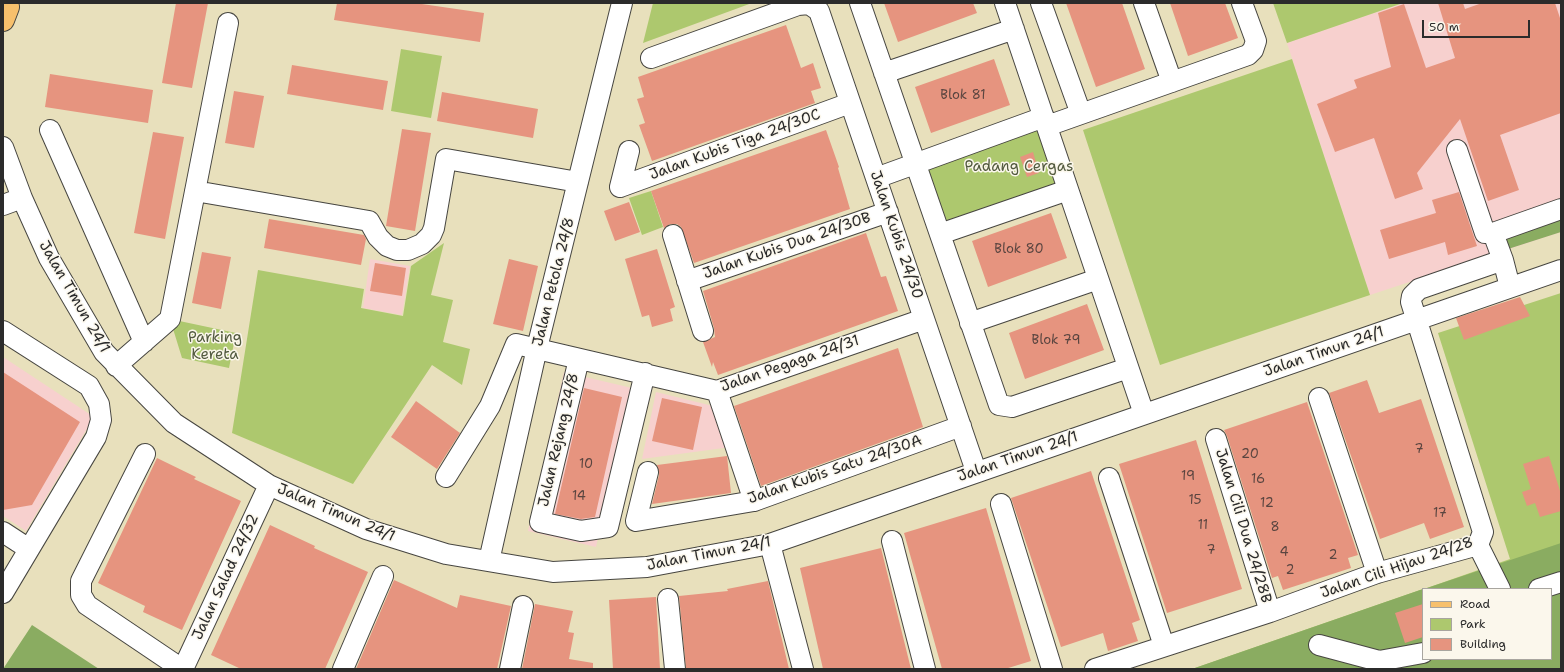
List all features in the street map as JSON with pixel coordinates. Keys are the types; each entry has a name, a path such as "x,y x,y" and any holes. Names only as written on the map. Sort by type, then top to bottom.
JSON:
{"street":[{"name":"Jalan Petola 24/8","path":"489,561 537,348 622,3"},
{"path":"860,3 999,405 1012,407 1128,368"},
{"path":"1005,3 1144,414"},
{"path":"1041,3 1081,114"},
{"path":"1144,3 1172,82"},
{"path":"876,178 1045,122 1081,114 1248,55 1253,50 1256,41 1242,3"},
{"path":"651,58 798,5 809,4"},
{"name":"Jalan Kubis 24/30","path":"809,4 819,11 976,471"},
{"path":"116,366 170,319 228,23"},
{"path":"884,73 1014,29"},
{"name":"Jalan Kubis Tiga 24/30C","path":"629,151 620,187 850,103"},
{"path":"50,130 144,342"},
{"name":"Jalan Timun 24/1","path":"3,147 22,198 49,258 104,352 116,366 174,423 269,485 366,529 446,554 553,572 639,568 770,544 1510,286 1561,270"},
{"path":"1457,150 1485,233 1493,233 1561,209"},
{"path":"195,191 369,221 378,236 387,246 397,250 408,250 422,244 431,236 434,228 446,159 578,182"},
{"path":"940,234 1068,190"},
{"path":"3,205 22,198"},
{"name":"Jalan Kubis Dua 24/30B","path":"687,281 888,212"},
{"path":"1493,233 1510,286"},
{"path":"673,235 703,331"},
{"name":"Jalan Cili Hijau 24/28","path":"1095,669 1270,612 1376,573 1478,544 1483,532 1411,302 1412,296 1418,289 1502,260"},
{"path":"970,323 1098,279"},
{"name":"Jalan Pegaga 24/31","path":"446,477 490,406 516,344 717,391 924,319"},
{"path":"3,331 89,386 98,404 101,420 96,437 3,593"},
{"name":"Jalan Rejang 24/8","path":"579,359 540,522 581,531 608,528 645,373"},
{"path":"717,391 754,501"},
{"path":"1319,398 1376,573"},
{"name":"Jalan Kubis Satu 24/30A","path":"648,472 636,521 754,501 961,426"},
{"name":"Jalan Cili Dua 24/28B","path":"1216,439 1270,612"},
{"path":"145,454 82,581 81,595 87,605 183,669"},
{"path":"1109,478 1164,646"},
{"name":"Jalan Salad 24/32","path":"183,669 269,485"},
{"path":"1001,504 1052,669"},
{"path":"3,532 29,549"},
{"path":"892,541 925,669"},
{"path":"770,544 803,669"},
{"path":"1478,544 1493,584"},
{"path":"342,669 383,576"},
{"path":"1542,588 1561,582"},
{"path":"668,599 675,669"},
{"path":"510,669 523,606"},
{"path":"1319,645 1379,661 1422,653"}],"shaded area":[{"path":"1403,3 1561,3 1561,232 1370,295 1287,43"},
{"path":"370,259 410,266 402,315 363,308"},
{"path":"3,357 94,417 26,531 3,516"},
{"path":"564,372 632,388 596,547 528,531"},
{"path":"656,392 717,407 731,447 642,459"}],"green space":[{"path":"653,3 752,3 643,43"},
{"path":"1273,3 1403,3 1287,43"},
{"path":"401,49 442,56 431,118 391,111"},
{"path":"1292,59 1370,295 1160,365 1083,130"},
{"name":"Padang Cergas","path":"1044,117 1068,190 940,234 915,164"},
{"path":"651,191 663,227 642,235 629,198"},
{"path":"1561,216 1561,232 1505,250 1503,237"},
{"path":"444,243 431,295 453,300 443,342 470,349 462,385 432,365 353,484 232,433 258,270 364,289 361,308 403,316 411,266"},
{"path":"1561,293 1561,669 1192,669 1422,589 1422,660 1552,660 1552,588 1427,588 1510,559 1438,333"},
{"name":"Parking Kereta","path":"170,319 236,333 229,368 182,358"},
{"path":"1561,543 1561,669 1192,669 1422,589 1422,660 1552,660 1552,588 1427,588"},
{"path":"32,625 99,669 3,669"}],"building":[{"path":"176,3 208,3 192,88 162,83"},
{"path":"337,3 415,3 484,13 480,42 334,20"},
{"path":"884,3 973,3 977,13 898,42"},
{"path":"1066,3 1122,3 1145,69 1096,87"},
{"path":"1170,3 1225,3 1238,38 1188,56"},
{"path":"1438,3 1463,3 1465,9 1482,3 1555,3 1561,21 1561,113 1500,135 1519,190 1488,201 1460,119 1417,173 1423,189 1395,199 1374,138 1335,152 1317,104 1357,88 1354,80 1391,67 1378,13 1404,4 1426,68 1455,58"},
{"path":"786,25 801,68 813,63 821,88 811,91 815,103 652,161 639,125 645,123 637,99 644,97 638,77"},
{"name":"Blok 81","path":"994,59 1010,105 931,133 915,87"},
{"path":"292,65 388,81 383,110 287,94"},
{"path":"50,74 153,90 148,123 45,107"},
{"path":"234,91 264,96 254,148 225,143"},
{"path":"442,92 538,109 533,138 437,121"},
{"path":"402,129 431,133 415,231 386,226"},
{"path":"826,130 839,167 838,168 850,209 694,263 681,227 677,224 670,224 664,228 651,191"},
{"path":"153,132 184,137 165,239 134,233"},
{"path":"1033,152 1039,173 1027,177 1020,157"},
{"path":"1459,192 1477,246 1448,255 1445,242 1389,259 1380,230 1436,213 1432,200"},
{"path":"629,202 640,232 615,241 604,211"},
{"name":"Blok 80","path":"1051,213 1067,258 988,287 972,241"},
{"path":"269,219 364,235 366,239 361,265 264,248"},
{"path":"866,233 881,277 886,276 898,311 718,375 713,362 712,367 703,342 715,337 714,328 703,291"},
{"path":"657,249 675,307 670,309 673,321 652,327 649,315 642,317 625,259"},
{"path":"202,252 231,257 221,309 192,303"},
{"path":"509,259 538,266 523,331 493,324"},
{"path":"375,263 406,268 402,296 370,291"},
{"path":"1520,297 1530,316 1464,340 1456,318"},
{"name":"Blok 79","path":"1087,304 1104,350 1025,379 1009,333"},
{"path":"898,348 923,427 761,486 734,406"},
{"path":"3,372 80,422 32,505 3,510"},
{"path":"1367,380 1379,413 1421,399 1464,527 1430,539 1424,523 1380,539 1329,393"},
{"path":"584,388 622,397 595,517 581,519 555,514"},
{"path":"662,398 702,407 693,450 652,441"},
{"path":"416,401 460,433 437,469 391,437"},
{"path":"1307,402 1358,555 1348,558 1351,568 1283,590 1278,576 1272,578 1224,430"},
{"path":"1196,440 1242,589 1167,613 1119,464"},
{"path":"727,456 731,493 652,504 659,475 657,465"},
{"path":"1549,456 1561,494 1561,511 1540,517 1535,503 1527,506 1522,492 1531,489 1523,464"},
{"path":"157,458 196,477 194,479 241,501 182,630 143,612 145,606 98,583"},
{"path":"1091,471 1140,620 1132,623 1138,641 1108,651 1103,633 1061,647 1011,498"},
{"path":"986,508 1031,661 1005,669 942,669 904,533"},
{"path":"270,525 315,546 314,548 368,572 325,669 241,669 211,655"},
{"path":"881,548 911,669 823,669 800,568"},
{"path":"394,580 457,608 460,595 511,606 497,669 356,669"},
{"path":"768,581 789,669 686,669 679,596 728,591 727,589"},
{"path":"656,597 660,669 613,669 609,600"},
{"path":"535,604 573,611 568,632 574,633 569,659 593,663 593,669 522,669"},
{"path":"1422,604 1422,637 1405,643 1395,613"}]}
